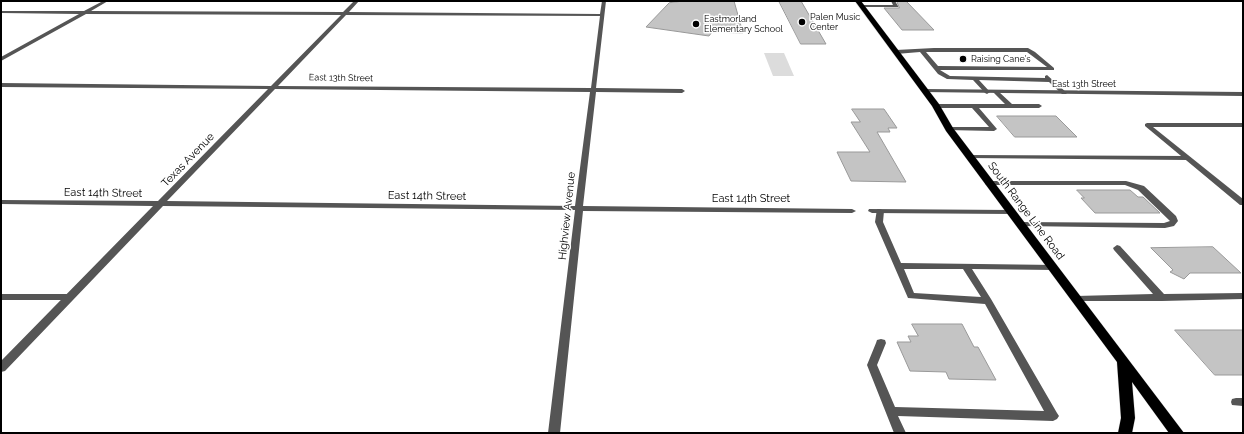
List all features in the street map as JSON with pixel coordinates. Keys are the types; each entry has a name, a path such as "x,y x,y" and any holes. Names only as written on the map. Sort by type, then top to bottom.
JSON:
{"main road":[{"name":"South Range Line Road","path":"860,4 936,106 950,129 989,183 1177,433"},
{"path":"1123,361 1128,418 1126,433"}],"street":[{"path":"1,59 106,1"},
{"name":"Texas Avenue","path":"1,368 357,1"},
{"name":"Highview Avenue","path":"554,433 604,1"},
{"path":"872,1 876,6"},
{"path":"860,4 876,6 886,4 896,6 893,2"},
{"path":"1,12 602,15"},
{"path":"896,52 1028,50 1033,52 1052,69 936,68"},
{"path":"922,51 942,75 946,77 1050,80"},
{"path":"1039,70 1064,93"},
{"path":"975,79 987,92"},
{"name":"East 13th Street","path":"1,85 682,91"},
{"name":"East 13th Street","path":"925,92 1243,94"},
{"path":"996,92 1010,106"},
{"path":"936,106 1039,106"},
{"path":"950,129 994,129 975,106"},
{"path":"1243,125 1147,125 1243,203"},
{"path":"970,157 1187,158"},
{"path":"989,183 1126,182 1141,188 1173,218 1174,221 1165,226 1021,224"},
{"name":"East 14th Street","path":"1,202 852,211"},
{"path":"988,301 911,296 879,222 876,211 1012,212"},
{"path":"1116,248 1162,298"},
{"path":"898,266 1053,267"},
{"path":"891,411 1053,416 988,301 966,267"},
{"path":"1076,299 1243,296"},
{"path":"1,297 70,297"},
{"path":"881,343 872,366 900,433"}],"shaded area":[{"path":"764,53 784,53 794,76 773,76"}],"building":[{"path":"684,1 734,1 743,33 712,32 709,36 646,27 669,3"},
{"name":"Palen Music Center","path":"779,1 801,1 826,44 801,44"},
{"path":"897,1 906,1 934,30 902,30 884,8 899,8"},
{"path":"852,109 884,109 897,128 888,128 890,132 877,132 906,182 851,181 837,152 870,152 851,122 860,122"},
{"path":"997,116 1056,116 1077,137 1015,137"},
{"path":"1077,190 1130,190 1138,197 1143,197 1160,213 1095,213 1081,198 1084,198"},
{"path":"1213,247 1241,273 1190,273 1184,279 1170,272 1173,270 1151,248"},
{"path":"912,324 962,324 974,347 978,347 996,380 949,379 946,372 910,371 897,342 911,342 908,336 918,336"},
{"path":"1175,330 1243,330 1243,375 1215,375"}],"place":[{"name":"Palen Music Center","path":"802,22"},
{"name":"Eastmorland Elementary School","path":"696,24"},
{"name":"Raising Cane's","path":"963,59"}]}
